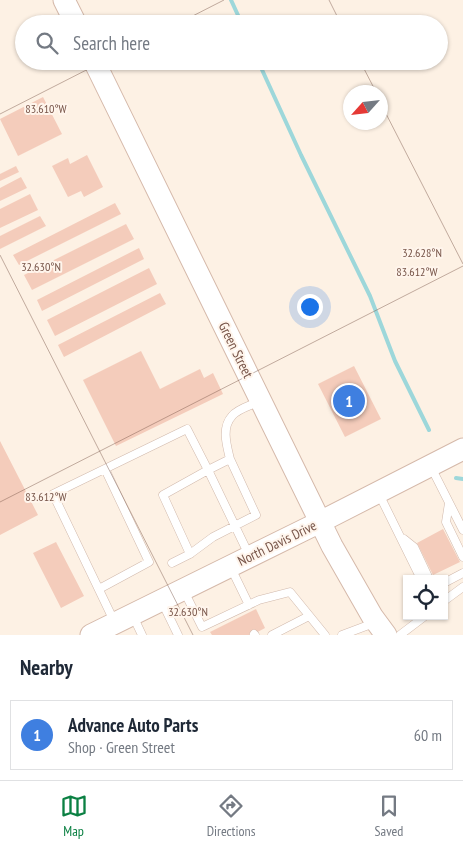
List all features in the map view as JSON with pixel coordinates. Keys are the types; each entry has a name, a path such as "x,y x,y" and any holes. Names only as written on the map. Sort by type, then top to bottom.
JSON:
{"street":[{"path":"64,0 72,15"},
{"name":"Green Street","path":"98,70 320,522 347,574 381,629"},
{"name":"North Davis Drive","path":"107,628 320,522 463,448"}],"lane":[{"path":"172,563 190,554 213,537 256,515 236,479 226,440 227,425 232,415 261,401"},
{"path":"142,635 107,628 99,589 53,494 187,429 208,470 228,503 235,525 250,557"},
{"path":"190,554 163,495 230,460"},
{"path":"430,466 463,530"},
{"path":"99,589 149,562 105,469"},
{"path":"378,492 420,575"},
{"path":"449,503 446,522 463,557"},
{"path":"401,536 414,547 427,575"},
{"path":"230,566 245,609"},
{"path":"448,581 463,573"},
{"path":"448,599 463,587"},
{"path":"184,589 206,635"},
{"path":"202,627 221,622 259,600 290,592 325,635"},
{"path":"162,600 178,635"},
{"path":"272,635 309,616"},
{"path":"400,635 420,620"},
{"path":"342,635 381,629"}],"building":[{"path":"43,97 62,134 18,156 0,119"},
{"path":"87,155 103,187 84,197 81,191 68,197 52,166 68,158 70,164"},
{"path":"16,166 19,172 0,181 0,174"},
{"path":"21,177 27,188 0,201 0,188"},
{"path":"30,194 38,210 0,228 0,209"},
{"path":"115,203 121,214 19,265 13,255"},
{"path":"40,216 46,226 0,249 0,236"},
{"path":"126,224 134,239 32,290 24,275"},
{"path":"139,248 144,259 42,311 37,300"},
{"path":"149,268 157,284 55,336 47,320"},
{"path":"160,293 166,304 64,357 58,345"},
{"path":"141,351 160,389 200,369 204,378 213,373 223,394 116,446 83,380"},
{"path":"354,366 381,419 345,437 318,384"},
{"path":"0,441 38,515 0,535"},
{"path":"443,529 460,562 433,575 417,543"},
{"path":"56,542 84,596 61,608 33,553"},
{"path":"256,609 265,628 252,635 212,635 210,632"}],"waterway":[{"path":"231,0 238,15"},
{"path":"262,70 301,155 370,296 395,361 429,430"},
{"path":"456,478 463,479"}],"place":[{"name":"Advance Auto Parts","path":"349,401"}]}
